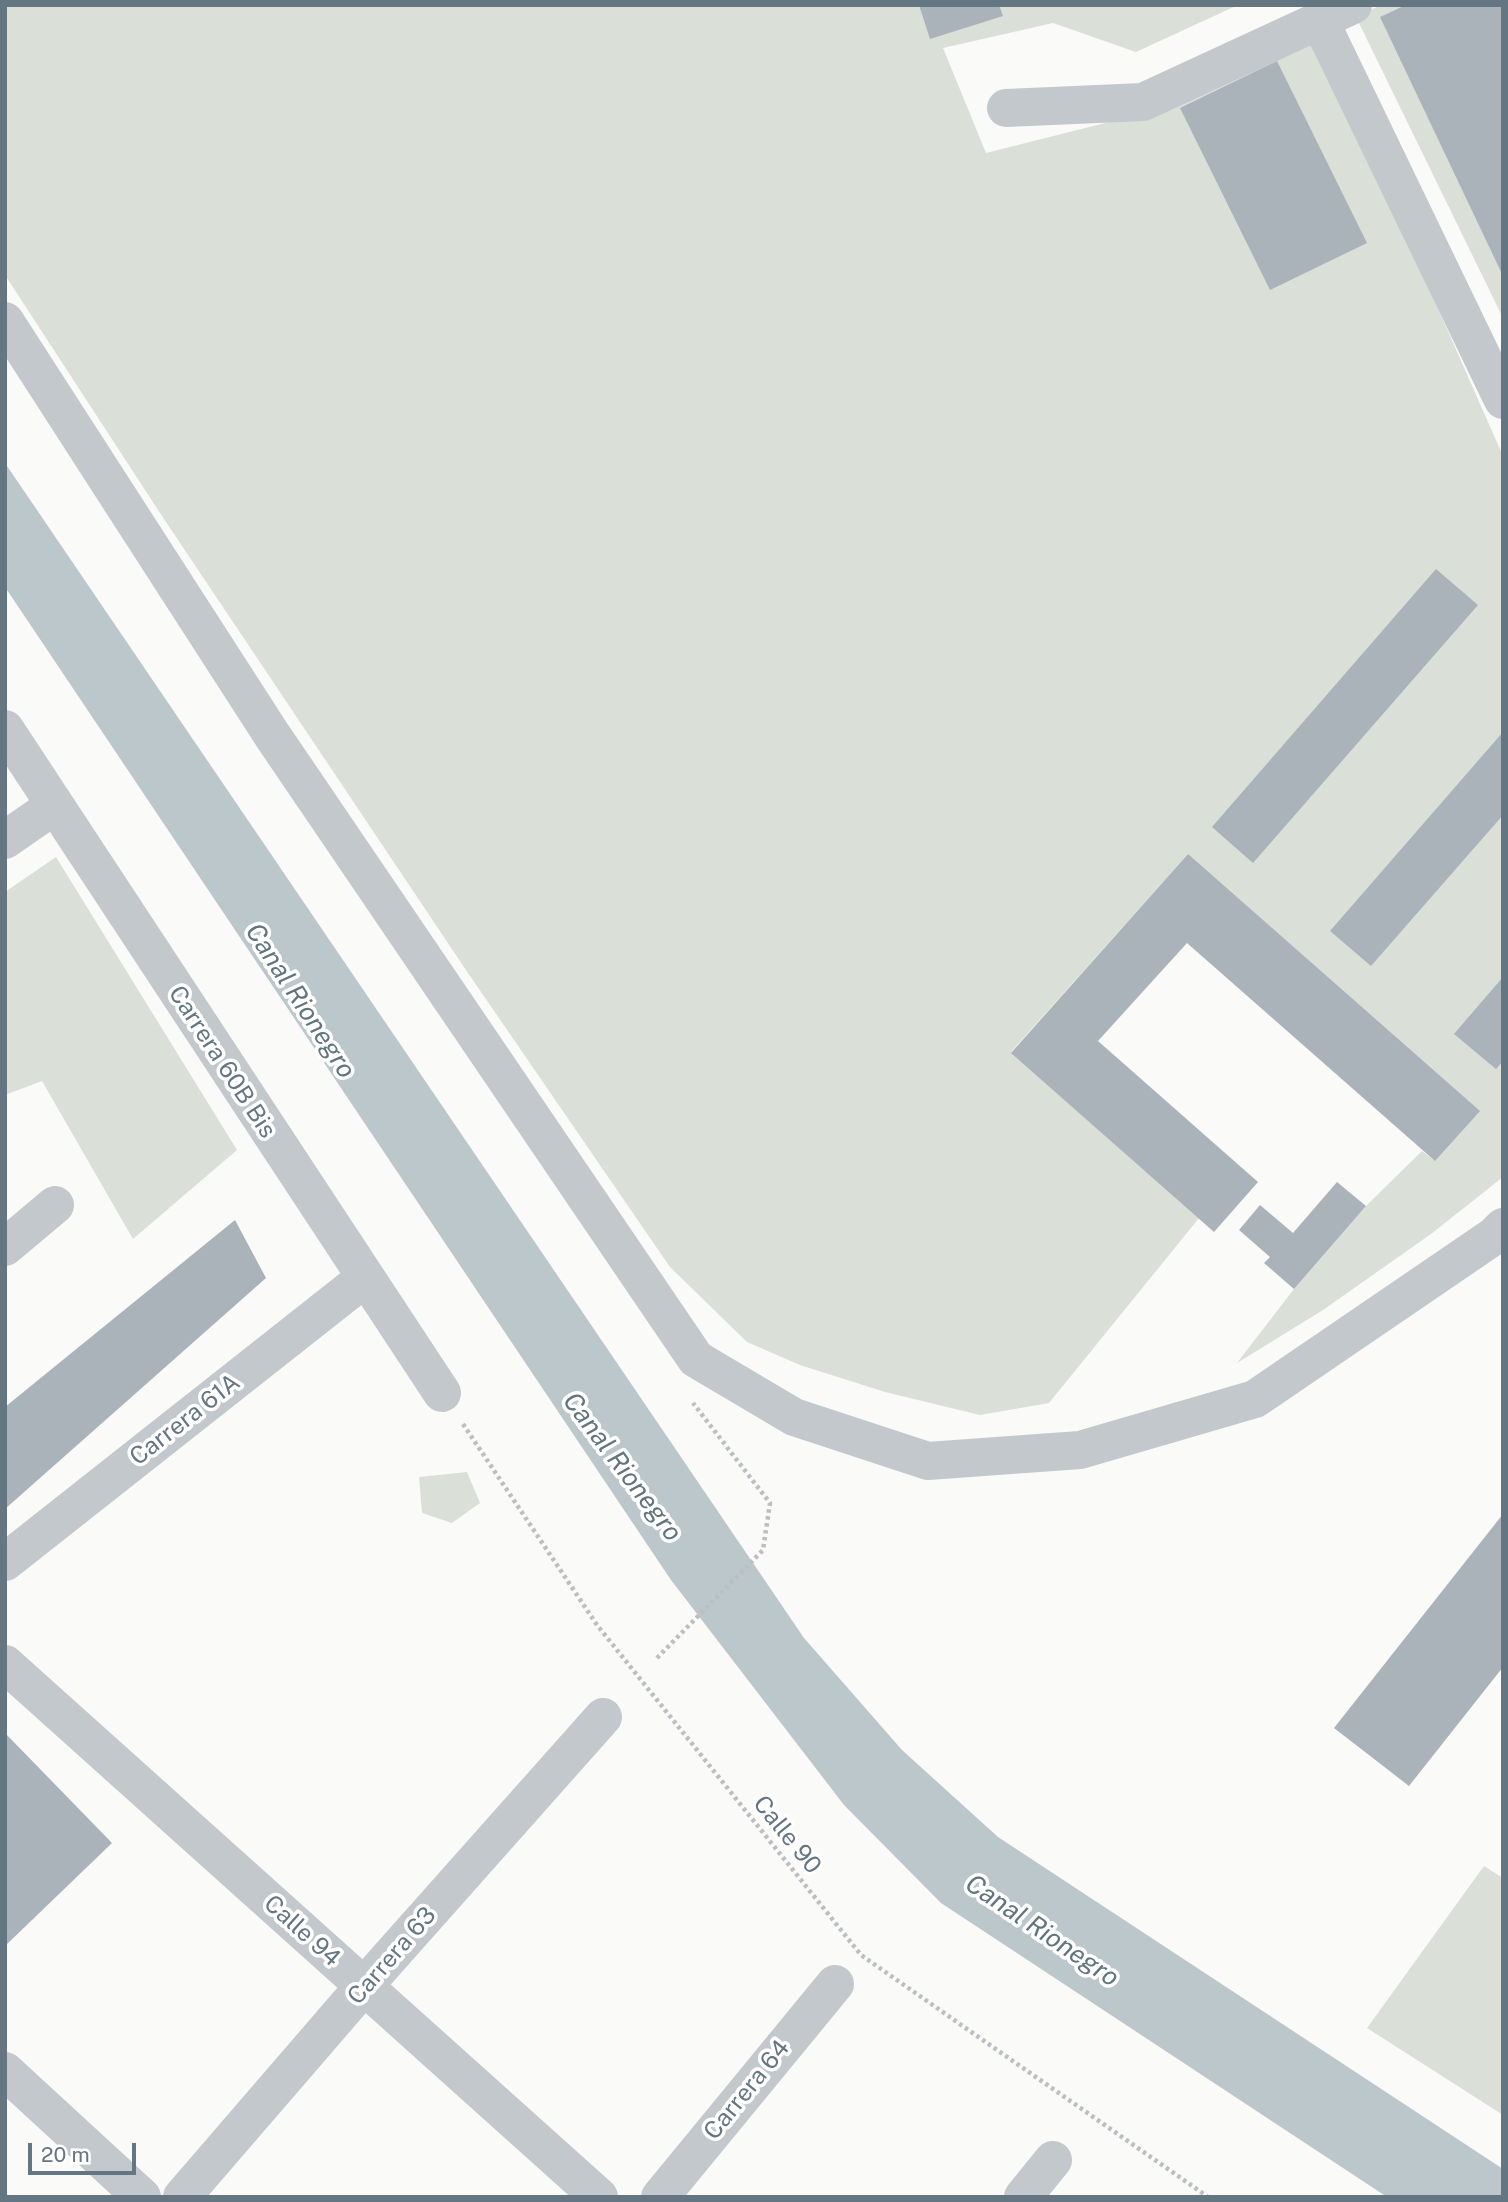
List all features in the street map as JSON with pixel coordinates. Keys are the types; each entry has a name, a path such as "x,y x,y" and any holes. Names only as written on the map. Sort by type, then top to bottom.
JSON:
{"street":[{"path":"1006,108 1143,102 1336,13 1501,392"},
{"path":"5,321 272,735 696,1359 794,1417 928,1461 1080,1450 1255,1399 1494,1236 1503,1227"},
{"name":"Carrera 60B Bis","path":"5,729 442,1393"},
{"path":"5,840 54,806"},
{"path":"5,1247 55,1205"},
{"name":"Carrera 61A","path":"5,1562 365,1278"},
{"name":"Calle 94","path":"5,1664 600,2197"},
{"name":"Carrera 63","path":"183,2197 364,1986 603,1717"},
{"name":"Carrera 64","path":"660,2197 835,1984"},
{"path":"5,2071 142,2197"},
{"path":"1023,2197 1053,2160"}],"path":[{"name":"Calle 90","path":"442,1393 597,1625 861,1955 1208,2197"},
{"path":"657,1658 763,1550"}],"shaded area":[{"path":"5,5 1238,5 1136,52 1053,23 943,48 986,153 1141,114 1316,32 1503,456 1503,1177 1431,1234 1323,1310 1237,1363 1294,1289 1366,1206 1422,1151 1435,1161 1188,854 1011,1052 1199,1218 1049,1403 980,1415 885,1392 800,1365 747,1342 670,1267 468,973 162,516 5,275"},
{"path":"1381,5 1503,5 1503,318 1356,17"},
{"path":"56,857 237,1150 133,1239 42,1081 5,1095 5,892"},
{"path":"467,1472 480,1503 452,1523 422,1513 419,1477"},
{"path":"1484,1866 1503,1878 1503,2115 1367,2028"}],"water":[{"name":"Canal Rionegro","path":"5,463 804,1638 902,1750 998,1837 1503,2169 1503,2197 1387,2197 941,1903 844,1805 671,1580 5,587"}],"building":[{"path":"919,5 999,5 1003,16 930,39"},
{"path":"1406,5 1503,5 1503,276 1380,17"},
{"path":"1277,61 1367,243 1270,290 1180,108"},
{"path":"1436,569 1478,605 1253,863 1212,827"},
{"path":"1503,732 1503,815 1371,966 1330,931"},
{"path":"1188,854 1480,1111 1435,1161 1187,943 1098,1041 1258,1182 1214,1232 1011,1053"},
{"path":"1503,977 1503,1061 1496,1069 1454,1034"},
{"path":"1337,1182 1366,1206 1294,1289 1264,1263 1270,1257 1239,1230 1260,1205 1293,1233"},
{"path":"235,1220 266,1278 5,1509 5,1407"},
{"path":"1503,1514 1503,1667 1409,1786 1334,1728"},
{"path":"5,1733 112,1843 5,1946"}]}
